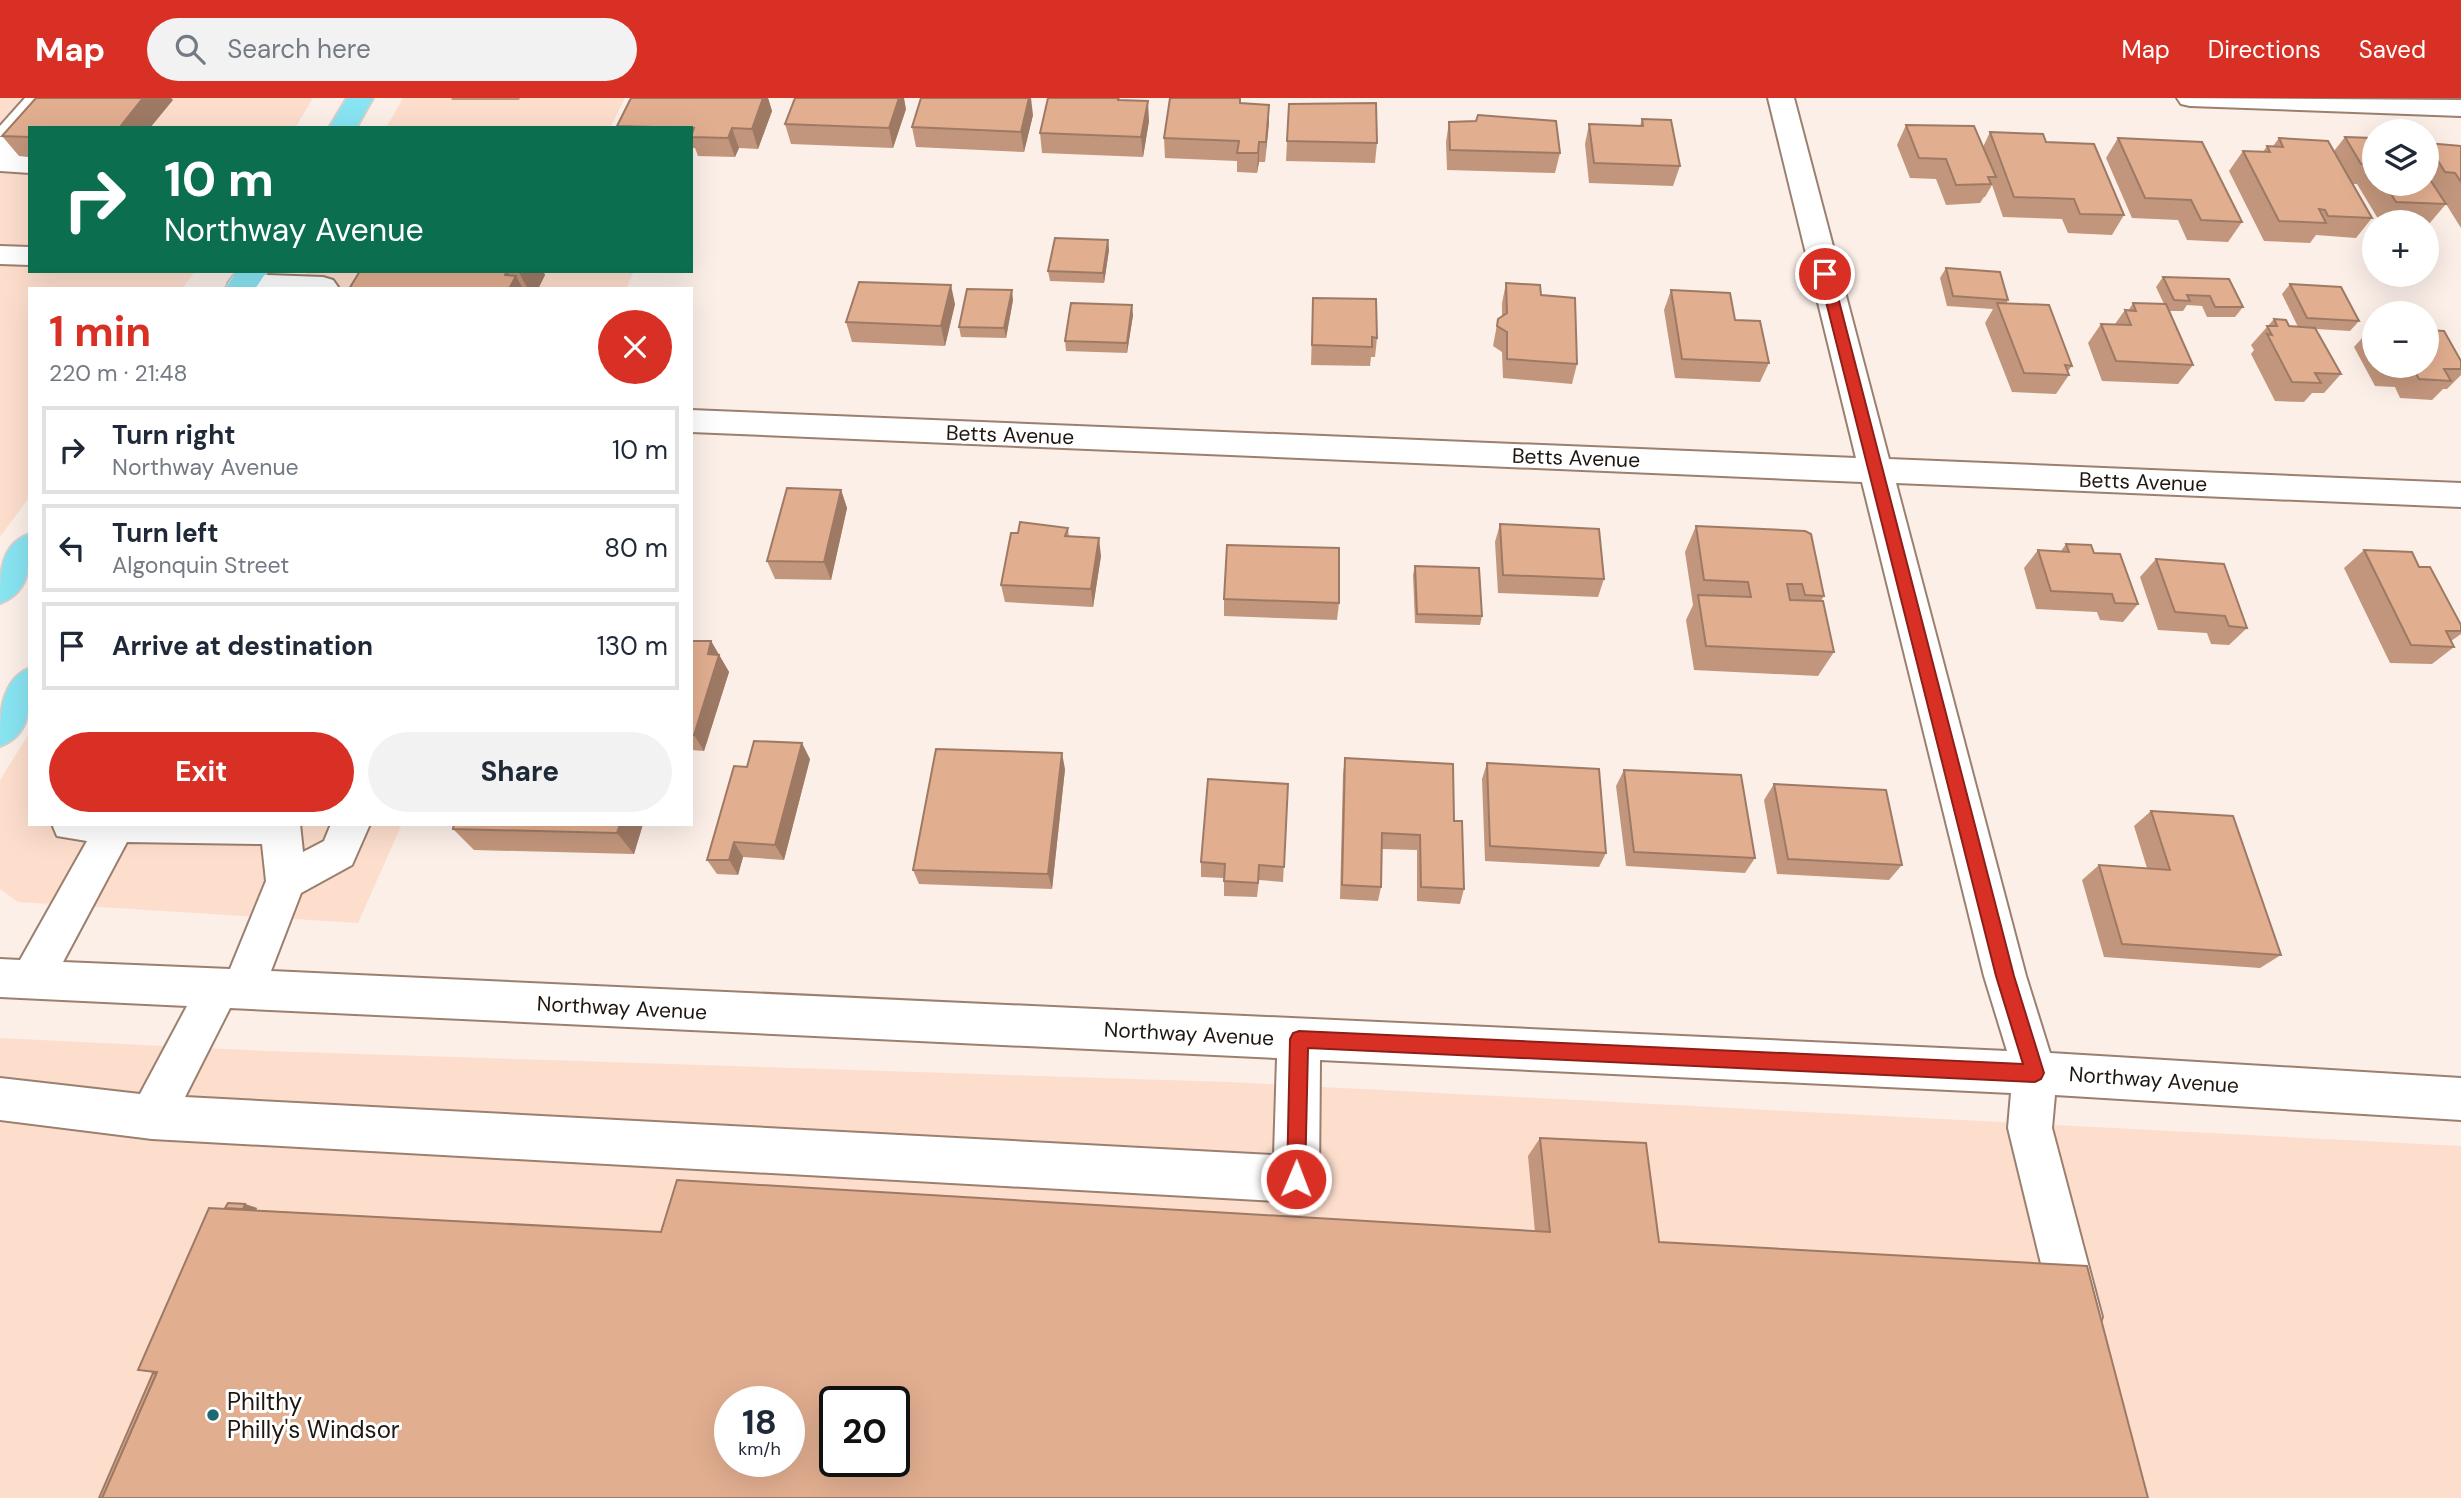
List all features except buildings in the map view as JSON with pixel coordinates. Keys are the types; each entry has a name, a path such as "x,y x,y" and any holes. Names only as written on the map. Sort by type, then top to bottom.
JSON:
{"main road":[{"path":"343,126 360,98"},
{"path":"0,589 28,550"},
{"path":"12,724 28,687"}],"street":[{"path":"28,165 4,164 8,134 40,98"},
{"path":"1780,98 2005,976 2035,1073 2030,1128 2090,1363"},
{"path":"2190,98 2461,108"},
{"path":"0,254 28,256"},
{"path":"245,281 323,287"},
{"name":"Betts Avenue","path":"693,421 2461,495"},
{"path":"16,979 115,826"},
{"path":"152,1117 230,990 286,881 280,826"},
{"path":"286,881 338,853 350,826"},
{"name":"Northway Avenue","path":"16,979 2035,1073 2461,1099"},
{"path":"0,1099 152,1117 1296,1179 1299,1039"}],"shaded area":[{"path":"0,98 313,98 296,126 28,126 28,273 194,273 183,287 28,287 28,499 0,537"},
{"path":"403,98 625,98 611,126 387,126"},
{"path":"307,273 633,273 627,287 299,287"},
{"path":"28,735 28,826 401,826 358,923 18,902 0,889 0,780"},
{"path":"0,1038 266,1051 1229,1082 2461,1146 2461,1498 0,1498"}],"place":[{"name":"Philthy Philly's Windsor","path":"213,1415"}],"route":[{"path":"1296,1179 1299,1039 2035,1073 2005,976 1825,274"}]}
